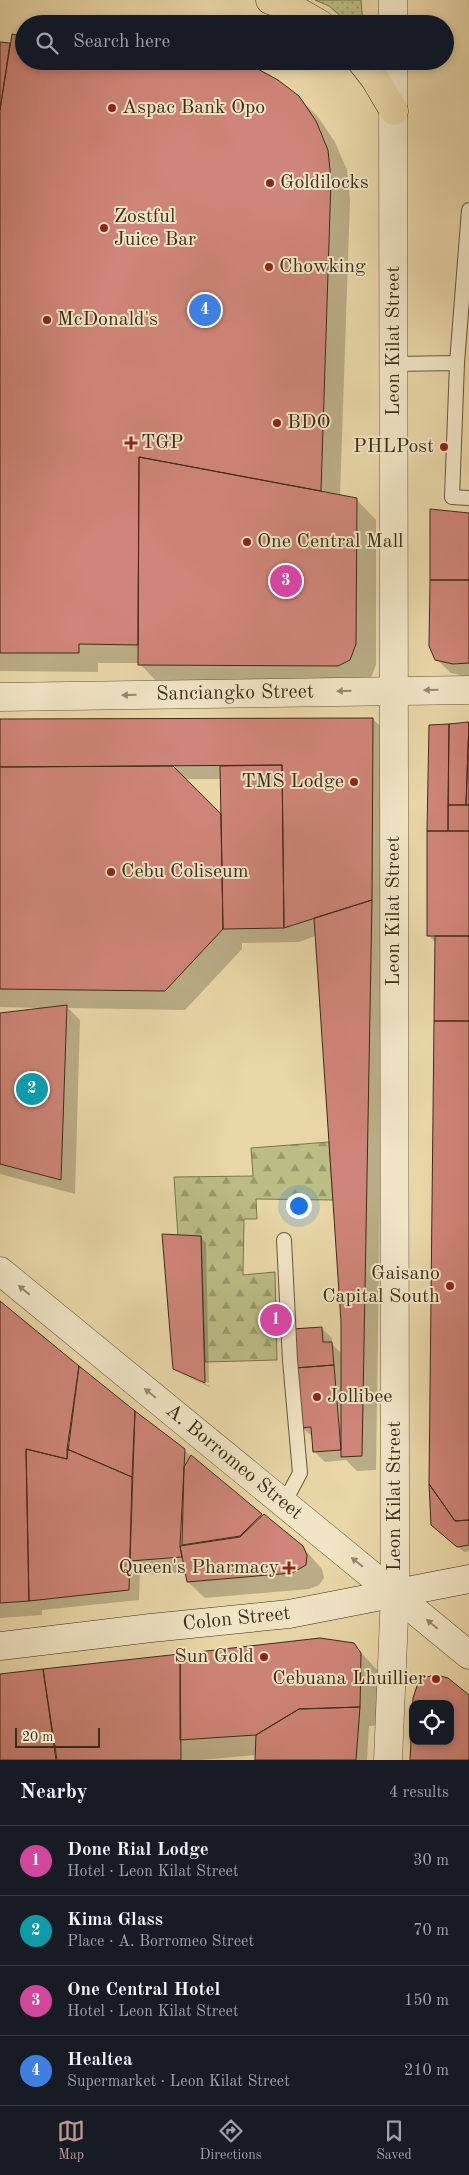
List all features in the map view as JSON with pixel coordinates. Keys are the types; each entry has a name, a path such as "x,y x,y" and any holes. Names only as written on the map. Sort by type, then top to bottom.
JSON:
{"main road":[{"path":"270,0 305,15"},
{"path":"368,70 394,110"}],"street":[{"path":"392,0 393,15"},
{"name":"Leon Kilat Street","path":"388,1760 395,1593 393,70"},
{"name":"Sanciangko Street","path":"0,697 469,690"},
{"name":"A. Borromeo Street","path":"0,1270 469,1655"},
{"name":"Colon Street","path":"0,1646 289,1614 469,1579"}],"lane":[{"path":"469,210 458,364 452,497 469,498"},
{"path":"394,364 458,364"},
{"path":"284,1240 290,1360 300,1473 284,1503"}],"green space":[{"path":"315,0 361,0 362,15 340,15 329,6"},
{"path":"329,1142 333,1200 256,1199 257,1219 244,1219 243,1275 275,1272 277,1360 205,1362 201,1236 178,1237 174,1177 253,1176 251,1148"}],"building":[{"path":"12,34 15,34 15,70 260,70 278,80 299,96 316,121 328,150 331,180 321,491 139,457 138,645 79,644 79,653 0,653 0,110"},
{"path":"0,42 10,43 0,110"},
{"name":"One Central Mall","path":"139,457 357,498 356,644 350,660 338,666 138,665"},
{"path":"430,509 469,513 469,580 430,580"},
{"path":"430,580 469,580 469,663 453,664 435,660 429,646"},
{"path":"373,718 372,900 284,928 282,765 0,767 0,719"},
{"path":"469,722 466,805 448,805 449,724"},
{"path":"469,722 469,805 466,805"},
{"path":"449,724 448,831 427,831 429,725"},
{"path":"282,765 284,928 223,929 220,766"},
{"name":"Cebu Coliseum","path":"173,766 221,814 223,929 165,991 0,989 0,767"},
{"path":"448,805 469,805 469,831 448,831"},
{"path":"427,831 469,831 469,936 427,936"},
{"path":"372,900 362,1456 341,1457 341,1322 314,918"},
{"path":"435,936 469,936 469,1021 434,1021"},
{"path":"67,1005 61,1180 0,1164 0,1013"},
{"name":"Gaisano Capital South","path":"434,1021 469,1021 469,1520 455,1521 429,1484"},
{"path":"162,1234 201,1236 205,1383 173,1369"},
{"path":"0,1301 79,1366 67,1459 26,1449 29,1601 0,1603"},
{"path":"322,1327 323,1342 332,1342 334,1365 295,1368 292,1329"},
{"name":"Jollibee","path":"334,1365 341,1450 313,1452 311,1427 300,1428 295,1368"},
{"path":"79,1366 135,1411 132,1477 67,1449"},
{"path":"135,1411 185,1449 180,1546 182,1557 130,1561"},
{"path":"26,1449 67,1459 67,1449 132,1477 129,1590 29,1601"},
{"path":"191,1455 262,1514 240,1536 182,1545 184,1467"},
{"path":"429,1484 455,1521 469,1520 469,1545 457,1547 431,1525"},
{"path":"264,1514 303,1546 307,1555 306,1565 292,1573 187,1582 180,1546 240,1537"},
{"path":"320,1638 354,1643 361,1653 360,1707 299,1709 256,1735 180,1740 180,1654"},
{"path":"180,1654 181,1760 57,1760 43,1669"},
{"path":"43,1669 56,1760 0,1760 0,1674"},
{"path":"437,1675 448,1678 469,1695 469,1760 410,1760 411,1745 454,1745 454,1700 413,1700 417,1686 426,1677"},
{"path":"360,1707 356,1760 255,1760 256,1735 299,1709"}],"place":[{"name":"Aspac Bank Opo","path":"112,108"},
{"name":"Goldilocks","path":"270,183"},
{"name":"Zostful Juice Bar","path":"104,228"},
{"name":"Chowking","path":"269,267"},
{"name":"Healtea","path":"205,310"},
{"name":"McDonald's","path":"47,320"},
{"name":"BDO","path":"277,423"},
{"name":"TGP","path":"131,443"},
{"name":"PHLPost","path":"444,447"},
{"name":"One Central Mall","path":"247,542"},
{"name":"One Central Hotel","path":"286,581"},
{"name":"TMS Lodge","path":"354,782"},
{"name":"Cebu Coliseum","path":"111,872"},
{"name":"Kima Glass","path":"32,1089"},
{"name":"Gaisano Capital South","path":"450,1286"},
{"name":"Done Rial Lodge","path":"276,1320"},
{"name":"Jollibee","path":"317,1397"},
{"name":"Queen's Pharmacy","path":"289,1568"},
{"name":"Sun Gold","path":"264,1657"},
{"name":"Cebuana Lhuillier","path":"436,1679"}]}
